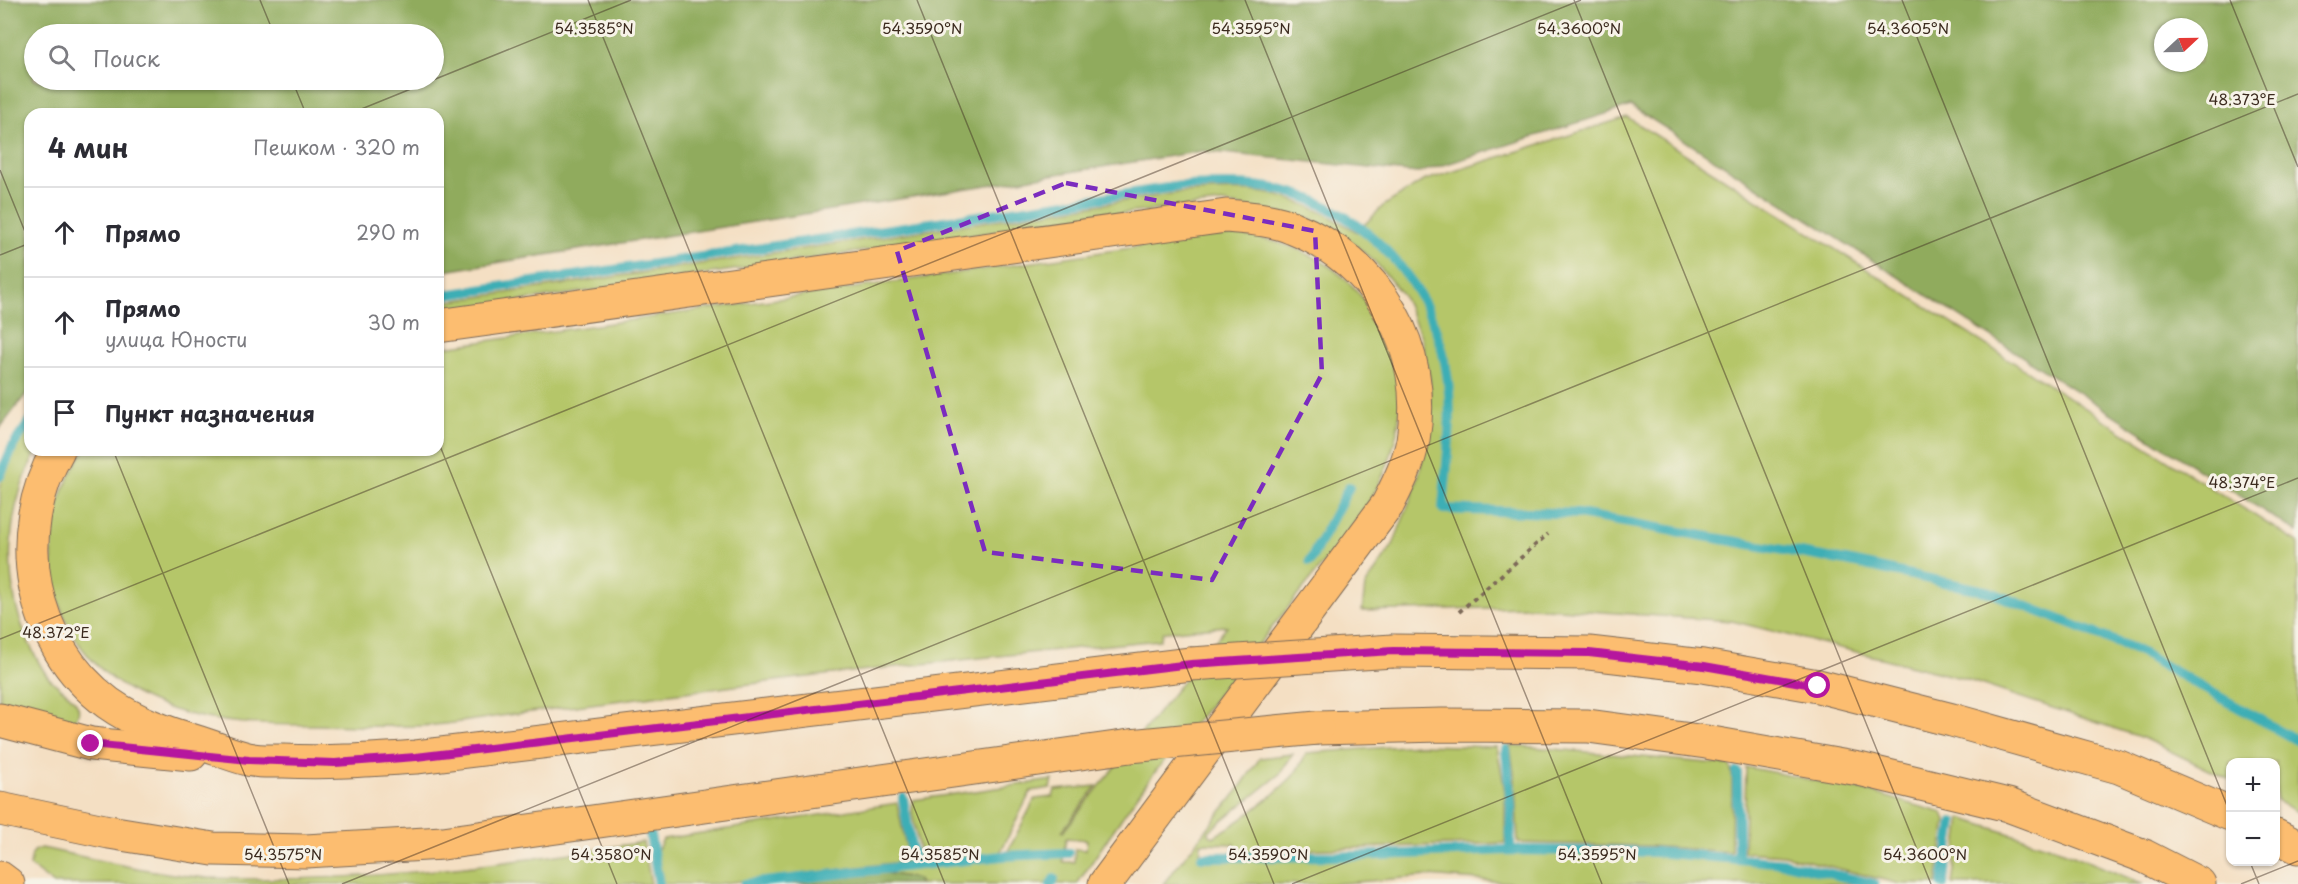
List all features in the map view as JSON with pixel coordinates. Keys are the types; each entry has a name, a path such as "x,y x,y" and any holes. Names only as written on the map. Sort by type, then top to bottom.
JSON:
{"main road":[{"path":"444,325 1226,216 1259,219 1292,227 1322,241 1350,260 1373,284 1392,312 1406,343 1414,375 1416,409 1413,442 1402,474 1388,504 1105,884"},
{"path":"55,456 39,493 33,522 31,551 33,580 40,609 62,653 86,683 108,703 133,718 160,730 249,760"},
{"path":"0,720 91,744 249,760 335,763 416,757 1191,664 1393,651 1589,653 1704,666 1818,686 1952,720 2119,767 2226,812"},
{"path":"0,809 109,832 213,849 306,851 443,843 1130,746 1317,728 1442,725 1588,726 1706,742 1859,769 2008,805 2144,856 2199,884"},
{"path":"2280,838 2298,847"},
{"path":"0,878 8,884"}],"path":[{"path":"1459,612 1548,534"}],"highlighted area":[{"path":"1066,183 1315,231 1322,374 1212,580 985,552 897,251"}],"green space":[{"path":"0,0 2298,0 2298,533 1631,106 1418,173 1203,151 444,271 444,108 24,108 24,397 0,428"},
{"path":"1627,117 2298,543 2298,812 2280,803 2280,758 2226,758 2226,778 2143,738 1965,679 1732,621 1530,607 1362,611 1365,586 1393,545 1417,482 1430,428 1430,380 1421,336 1402,294 1376,263 1350,240 1311,219 1222,203 1117,214 444,312 444,302 1178,193 1240,190 1278,196 1319,211 1357,232 1383,206 1423,181"},
{"path":"1238,235 1258,238 1298,249 1316,258 1348,281 1373,314 1393,360 1400,406 1395,440 1382,479 1351,528 1149,780 1077,884 1054,884 1058,878 1053,876 1046,884 920,884 917,879 880,872 1007,858 1063,856 1063,862 1074,862 1075,849 1086,850 1087,840 1066,838 1064,851 1007,853 1035,799 1053,797 1055,790 1097,786 1063,832 1227,626 1163,632 1160,640 829,674 442,724 417,726 282,725 245,723 191,715 153,702 134,692 100,668 86,653 64,616 57,595 52,557 55,519 66,483 81,456 444,456 444,347 1213,236"},
{"path":"24,437 24,456 34,456 18,497 13,522 11,572 14,597 30,645 41,666 48,677 71,697 79,709 73,721 31,712 0,701 0,484 16,448"},
{"path":"1418,745 1497,747 1505,792 1505,843 1235,852 1235,844 1201,843 1200,857 1226,861 1270,861 1512,852 1655,855 1785,865 1863,884 1529,884 1428,876 1333,884 1163,884 1239,789 1260,758 1293,754 1279,775 1208,834 1213,837 1265,801 1292,777 1307,753"},
{"path":"1510,745 1730,765 1732,775 1731,852 1649,846 1518,843 1515,780"},
{"path":"1746,767 1863,790 1943,813 1946,820 1937,884 1900,884 1784,855 1744,852"},
{"path":"1053,780 1051,788 1031,791 1000,853 921,859 912,813 913,800"},
{"path":"897,803 909,861 717,884 663,884 657,851 663,839"},
{"path":"1961,818 2066,852 2143,884 1952,884"},
{"path":"643,842 651,884 54,884 30,866 34,851 42,848 124,866 187,876 262,879 317,878 481,865"},
{"path":"880,872 917,879 920,884 784,884"}],"waterway":[{"path":"444,295 1181,186 1241,185 1285,191 1328,208 1355,224 1379,244 1418,292 1432,320 1442,350 1448,381 1450,413 1443,509 1578,514 1846,561 1990,592 2136,650 2298,741"},
{"path":"0,476 14,444 24,430"},
{"path":"1310,561 1349,487"},
{"path":"1506,750 1511,807 1510,850"},
{"path":"1737,772 1738,858"},
{"path":"903,798 914,865"},
{"path":"1943,884 1953,822"},
{"path":"650,835 659,884"},
{"path":"1202,857 1355,856 1510,850 1654,852 1785,863 1874,884"},
{"path":"745,884 1002,856 1068,853"},
{"path":"1051,884 1054,879"}],"route":[{"path":"91,744 249,760 335,763 416,757 1191,664 1393,651 1589,653 1704,666 1818,686"}]}
